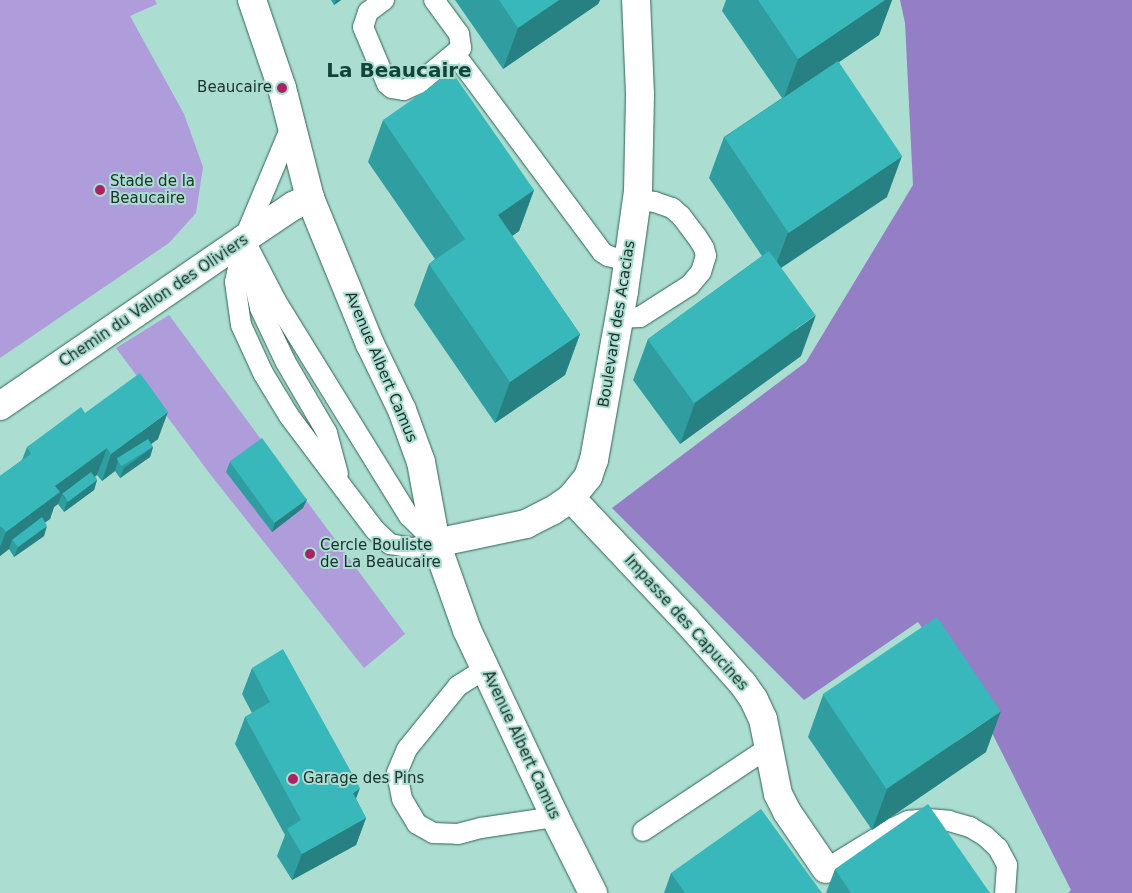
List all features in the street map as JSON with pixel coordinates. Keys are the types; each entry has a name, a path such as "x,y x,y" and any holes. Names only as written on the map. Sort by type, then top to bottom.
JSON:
{"street":[{"name":"Avenue Albert Camus","path":"252,0 282,88 310,198 370,344 402,410 421,462 436,542 467,630 593,893"},
{"name":"Boulevard des Acacias","path":"436,542 526,524 552,511 571,498 588,477 594,460 619,318 636,200 640,94 636,0"},
{"name":"Chemin du Vallon des Oliviers","path":"0,406 293,206 310,198"},
{"name":"Impasse des Capucines","path":"571,498 742,684 763,719 778,794 787,812 826,869"}],"lane":[{"path":"384,0 368,12 363,24 371,48 389,86 399,90 408,89 461,48 460,38 434,0"},
{"path":"455,54 602,252 608,256 628,261"},
{"path":"291,127 244,239 235,282 241,326 263,373 289,416 375,530 390,544 413,548 436,542"},
{"path":"619,318 631,319 649,312 690,285 701,272 704,263 704,248 681,216 672,208 662,204 636,200"},
{"path":"244,239 276,300 409,516 436,542"},
{"path":"485,669 458,686 438,708 407,749 397,773 402,799 417,824 433,833 458,834 481,828 555,817"},
{"path":"643,831 768,748"},
{"path":"826,869 893,828 908,822 928,819 949,821 970,827 985,836 998,848 1007,865 1005,893"}],"shaded area":[{"name":"Stade de la Beaucaire","path":"0,0 155,0 157,4 130,16 184,114 203,167 196,213 169,243 0,358"},
{"path":"900,0 1132,0 1132,893 1068,893 1071,890 983,715 918,622 804,700 612,508 806,362 913,185 905,23"},
{"name":"Cercle Bouliste de La Beaucaire","path":"169,315 405,634 364,668 210,474 116,348"}],"building":[{"path":"499,0 559,0 518,28"},
{"path":"758,0 885,0 798,59"},
{"path":"838,61 902,156 789,233 724,138"},
{"path":"452,72 534,190 498,215 580,334 510,382 429,264 465,239 383,120"},
{"path":"769,251 815,315 694,403 648,339"},
{"path":"140,373 168,412 111,454 107,448 55,486 60,492 6,532 0,527 0,476 31,454 27,447 81,407 85,413"},
{"path":"262,438 307,499 274,523 230,462"},
{"path":"148,439 153,447 121,466 117,459"},
{"path":"91,472 97,480 68,502 62,494"},
{"path":"42,517 47,526 18,547 12,540"},
{"path":"937,617 1001,712 886,789 823,694"},
{"name":"Garage des Pins","path":"283,649 360,788 353,793 366,818 302,854 287,829 301,820 245,717 270,702 252,668"},
{"path":"928,804 990,893 851,893 835,869"},
{"path":"761,809 822,893 685,893 671,873"}],"place":[{"name":"Beaucaire","path":"282,88"},
{"name":"Stade de la Beaucaire","path":"100,190"},
{"name":"Cercle Bouliste de La Beaucaire","path":"310,554"},
{"name":"Garage des Pins","path":"293,779"}],"district":[{"name":"La Beaucaire","path":"399,70"}]}
